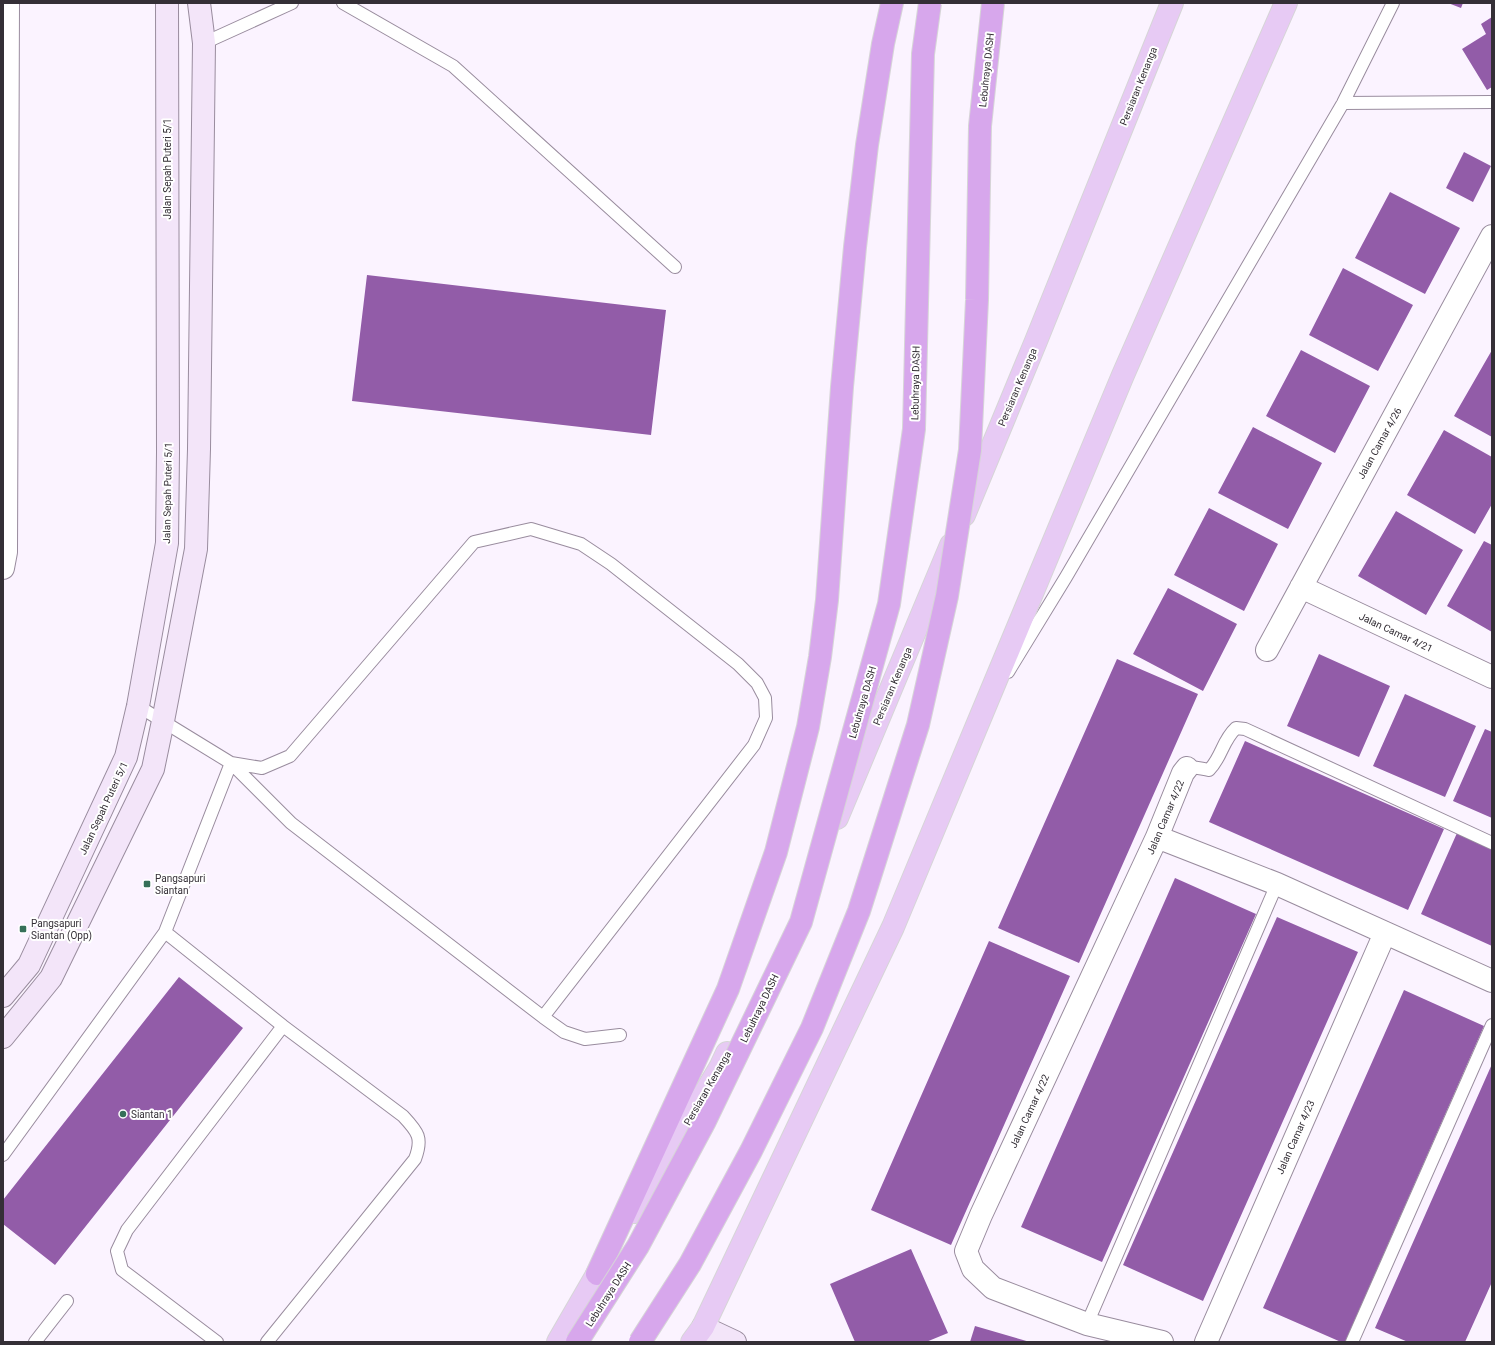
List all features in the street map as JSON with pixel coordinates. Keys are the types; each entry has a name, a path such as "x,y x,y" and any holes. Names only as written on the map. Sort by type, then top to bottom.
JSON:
{"highway":[{"path":"597,1274 728,989 776,852 808,727 820,657 827,600 842,387 855,247 867,144 883,44 892,3"},
{"name":"Lebuhraya DASH","path":"577,1342 638,1246 705,1121 801,922 889,604 914,430 923,54 930,3"},
{"name":"Lebuhraya DASH","path":"640,1342 690,1264 750,1151 812,1028 858,911 918,725 947,596 970,450 977,300 980,126 993,3"}],"main road":[{"name":"Persiaran Kenanga","path":"558,1342 720,1068 803,899 1033,349 1172,3"},
{"path":"697,1334 893,927 1123,374 1286,3"}],"street":[{"path":"3,568 6,552 5,40 8,3"},
{"name":"Jalan Sepah Puteri 5/1","path":"3,996 29,965 126,757 138,706 167,543 167,3"},
{"path":"3,1037 51,978 153,769 196,548 199,449 204,43 199,3"},
{"name":"Jalan Camar 4/26","path":"1266,650 1492,236"},
{"name":"Jalan Camar 4/21","path":"1301,587 1492,677"},
{"name":"Jalan Camar 4/22","path":"1162,1342 1087,1324 993,1288 974,1268 966,1251 981,1215 1157,837 1183,774 1187,768"},
{"path":"1157,837 1277,884 1492,981"},
{"name":"Jalan Camar 4/23","path":"1206,1342 1385,933"},
{"path":"697,1334 735,1342"}],"lane":[{"path":"204,43 292,3"},
{"path":"343,3 453,66 675,267"},
{"path":"991,692 1010,670 1066,577 1343,104 1393,3"},
{"path":"1343,104 1492,102"},
{"path":"231,763 262,768 290,756 474,542 530,529 581,544 611,564 738,664 756,683 765,698 766,718 754,745 543,1017"},
{"path":"138,706 231,763 291,823 564,1032 585,1039 620,1035"},
{"path":"1187,768 1193,766 1199,769 1209,770 1215,763 1229,735 1236,728 1245,728 1492,843"},
{"path":"3,1155 165,932 231,763"},
{"path":"1087,1324 1277,884"},
{"path":"165,932 283,1026 403,1116 413,1126 419,1136 420,1148 415,1159 267,1342"},
{"path":"1352,1342 1492,1025"},
{"path":"217,1342 122,1270 117,1251 128,1230 283,1026"},
{"path":"35,1342 67,1301"}],"building":[{"path":"1448,3 1463,3 1461,8"},
{"path":"1492,17 1492,87 1487,90 1462,49 1486,34 1481,24"},
{"path":"1464,152 1491,166 1473,202 1446,188"},
{"path":"1390,192 1460,228 1425,294 1355,258"},
{"path":"1343,268 1413,305 1378,371 1309,335"},
{"path":"367,275 666,310 651,435 352,401"},
{"path":"1301,350 1370,386 1335,453 1266,416"},
{"path":"1492,350 1492,437 1454,416"},
{"path":"1253,427 1322,463 1288,529 1218,493"},
{"path":"1444,430 1492,457 1492,504 1475,534 1407,495"},
{"path":"1209,508 1278,544 1244,611 1174,575"},
{"path":"1396,511 1463,550 1426,615 1358,576"},
{"path":"1484,541 1492,545 1492,632 1447,606"},
{"path":"1168,588 1237,624 1203,691 1133,654"},
{"path":"1319,654 1390,686 1359,757 1287,726"},
{"path":"1117,659 1198,694 1079,963 998,928"},
{"path":"1405,694 1476,726 1445,797 1373,766"},
{"path":"1485,729 1492,732 1492,818 1453,801"},
{"path":"1245,741 1444,829 1408,910 1209,822"},
{"path":"1457,833 1492,849 1492,946 1421,914"},
{"path":"1175,878 1256,914 1102,1262 1021,1227"},
{"path":"1277,917 1358,952 1203,1301 1123,1265"},
{"path":"989,941 1070,976 951,1245 871,1210"},
{"name":"Siantan 1","path":"179,977 243,1028 55,1265 3,1224 3,1200"},
{"path":"1404,990 1484,1026 1345,1342 1341,1342 1263,1308"},
{"path":"1492,1064 1492,1282 1465,1342 1408,1342 1375,1328"},
{"path":"911,1249 948,1333 926,1342 855,1342 830,1284"},
{"path":"975,1326 1030,1342 970,1342"}],"place":[{"name":"Pangsapuri Siantan","path":"147,884"},
{"name":"Pangsapuri Siantan (Opp)","path":"23,929"},
{"name":"Siantan 1","path":"123,1114"}]}
